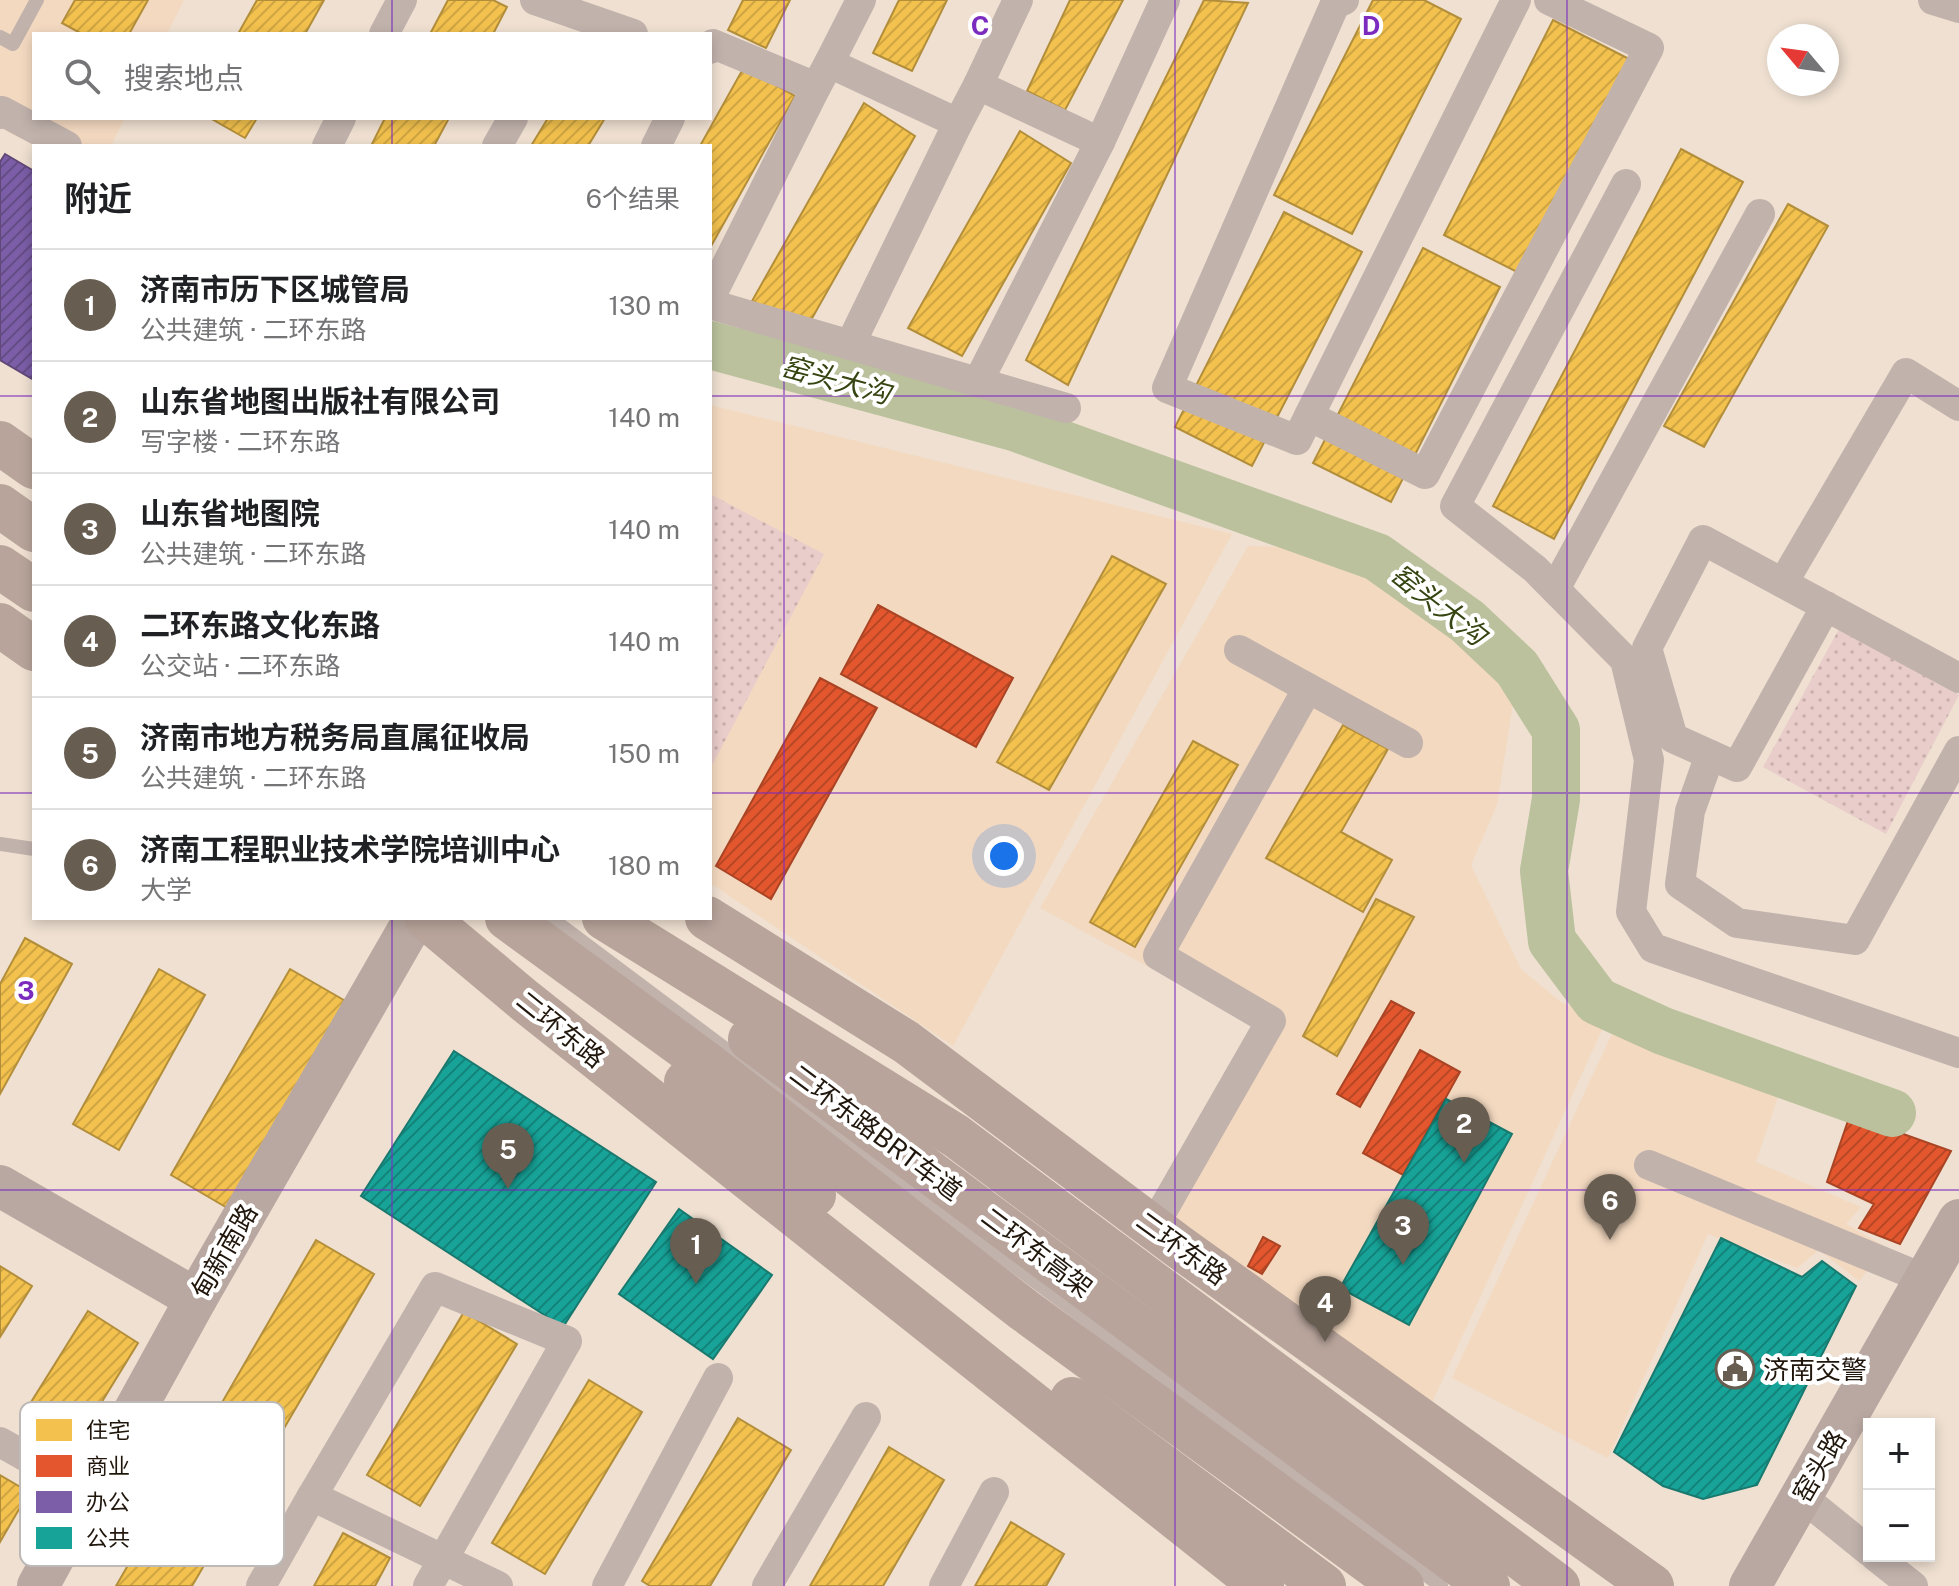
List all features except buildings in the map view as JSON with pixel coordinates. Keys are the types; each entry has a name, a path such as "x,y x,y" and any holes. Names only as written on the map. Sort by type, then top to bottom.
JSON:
{"highway":[{"path":"0,443 32,466"},
{"path":"0,506 32,529"},
{"path":"0,567 32,589"},
{"path":"0,625 32,648"},
{"name":"二环东路","path":"428,920 1262,1586"},
{"path":"506,920 896,1268 1324,1586"},
{"name":"二环东高架","path":"507,920 716,1071 1024,1310 1402,1586"},
{"name":"二环东高架","path":"590,920 1488,1586"},
{"path":"607,920 956,1136 1558,1586"},
{"name":"二环东路","path":"710,920 906,1042 1153,1227 1652,1586"}],"street":[{"path":"385,32 402,0"},
{"path":"535,0 566,23 621,32"},
{"path":"712,294 861,0"},
{"path":"850,345 1018,0"},
{"path":"978,382 1100,142 1165,0"},
{"path":"1344,0 1335,4 1167,388 1297,440 1516,0"},
{"path":"1309,416 1425,474 1649,48 1549,0"},
{"path":"1933,0 1959,8"},
{"path":"712,46 822,75 958,123"},
{"path":"978,85 1100,142"},
{"path":"0,114 2,111 63,144"},
{"path":"328,144 340,120"},
{"path":"498,144 512,120"},
{"path":"657,144 669,120"},
{"path":"1626,184 1455,506 1555,589 1625,660 1649,760 1631,912 1653,948 1959,1053"},
{"path":"1555,589 1760,214"},
{"path":"712,305 1066,408"},
{"path":"1783,583 1906,373 1959,406"},
{"path":"1826,606 1737,767 1673,738 1647,648 1703,540 1826,606 1959,678"},
{"path":"1239,650 1408,743"},
{"path":"1153,1227 1271,1021 1158,955 1308,688"},
{"path":"1710,755 1690,811 1680,884 1737,923 1855,940 1959,751"},
{"name":"甸新南路","path":"140,1402 414,920"},
{"path":"1649,1165 1925,1279"},
{"path":"0,1186 196,1299"},
{"name":"窑头路","path":"1750,1586 1959,1220"},
{"path":"284,1545 435,1287 567,1341 428,1586"},
{"path":"607,1586 718,1378"},
{"path":"767,1586 866,1417"},
{"path":"0,1442 20,1453"},
{"path":"944,1586 994,1492"},
{"path":"312,1496 498,1586"},
{"path":"1801,1496 1863,1546"},
{"path":"1883,1562 1913,1586"},
{"name":"甸新南路","path":"38,1586 49,1566"},
{"path":"261,1586 272,1566"}],"lane":[{"path":"0,37 13,44 37,0"},
{"path":"0,844 32,849"},
{"name":"二环东路BRT车道","path":"554,920 1441,1586"}],"shaded area":[{"path":"0,0 184,0 168,32 32,32 32,120 124,120 112,144 32,144 0,128"},
{"path":"712,405 1232,534 953,1046 712,884"},
{"path":"712,495 824,554 712,765"},
{"path":"1248,546 1298,547 1377,557 1461,609 1513,704 1497,805 1471,865 1521,969 1561,1002 1606,1021 1431,1405 1169,1223 1274,1035 1040,908"},
{"path":"1839,629 1959,695 1886,834 1763,767"},
{"path":"1615,1027 1781,1088 1756,1162 1861,1207 1846,1224 1886,1247 1859,1281 1819,1250 1797,1268 1708,1234 1608,1458 1452,1378"}],"waterway":[{"name":"窑头大沟","path":"712,346 1014,427 1377,557 1467,621 1517,668 1556,730 1556,799 1544,871 1552,941 1597,1001 1663,1031 1892,1113"}],"place":[{"name":"山东省地图出版社有限公司","path":"1464,1163"},
{"name":"济南市地方税务局直属征收局","path":"508,1189"},
{"name":"济南工程职业技术学院培训中心","path":"1610,1240"},
{"name":"山东省地图院","path":"1403,1265"},
{"name":"济南市历下区城管局","path":"696,1284"},
{"name":"二环东路文化东路","path":"1325,1342"},
{"name":"济南交警","path":"1735,1369"}]}
